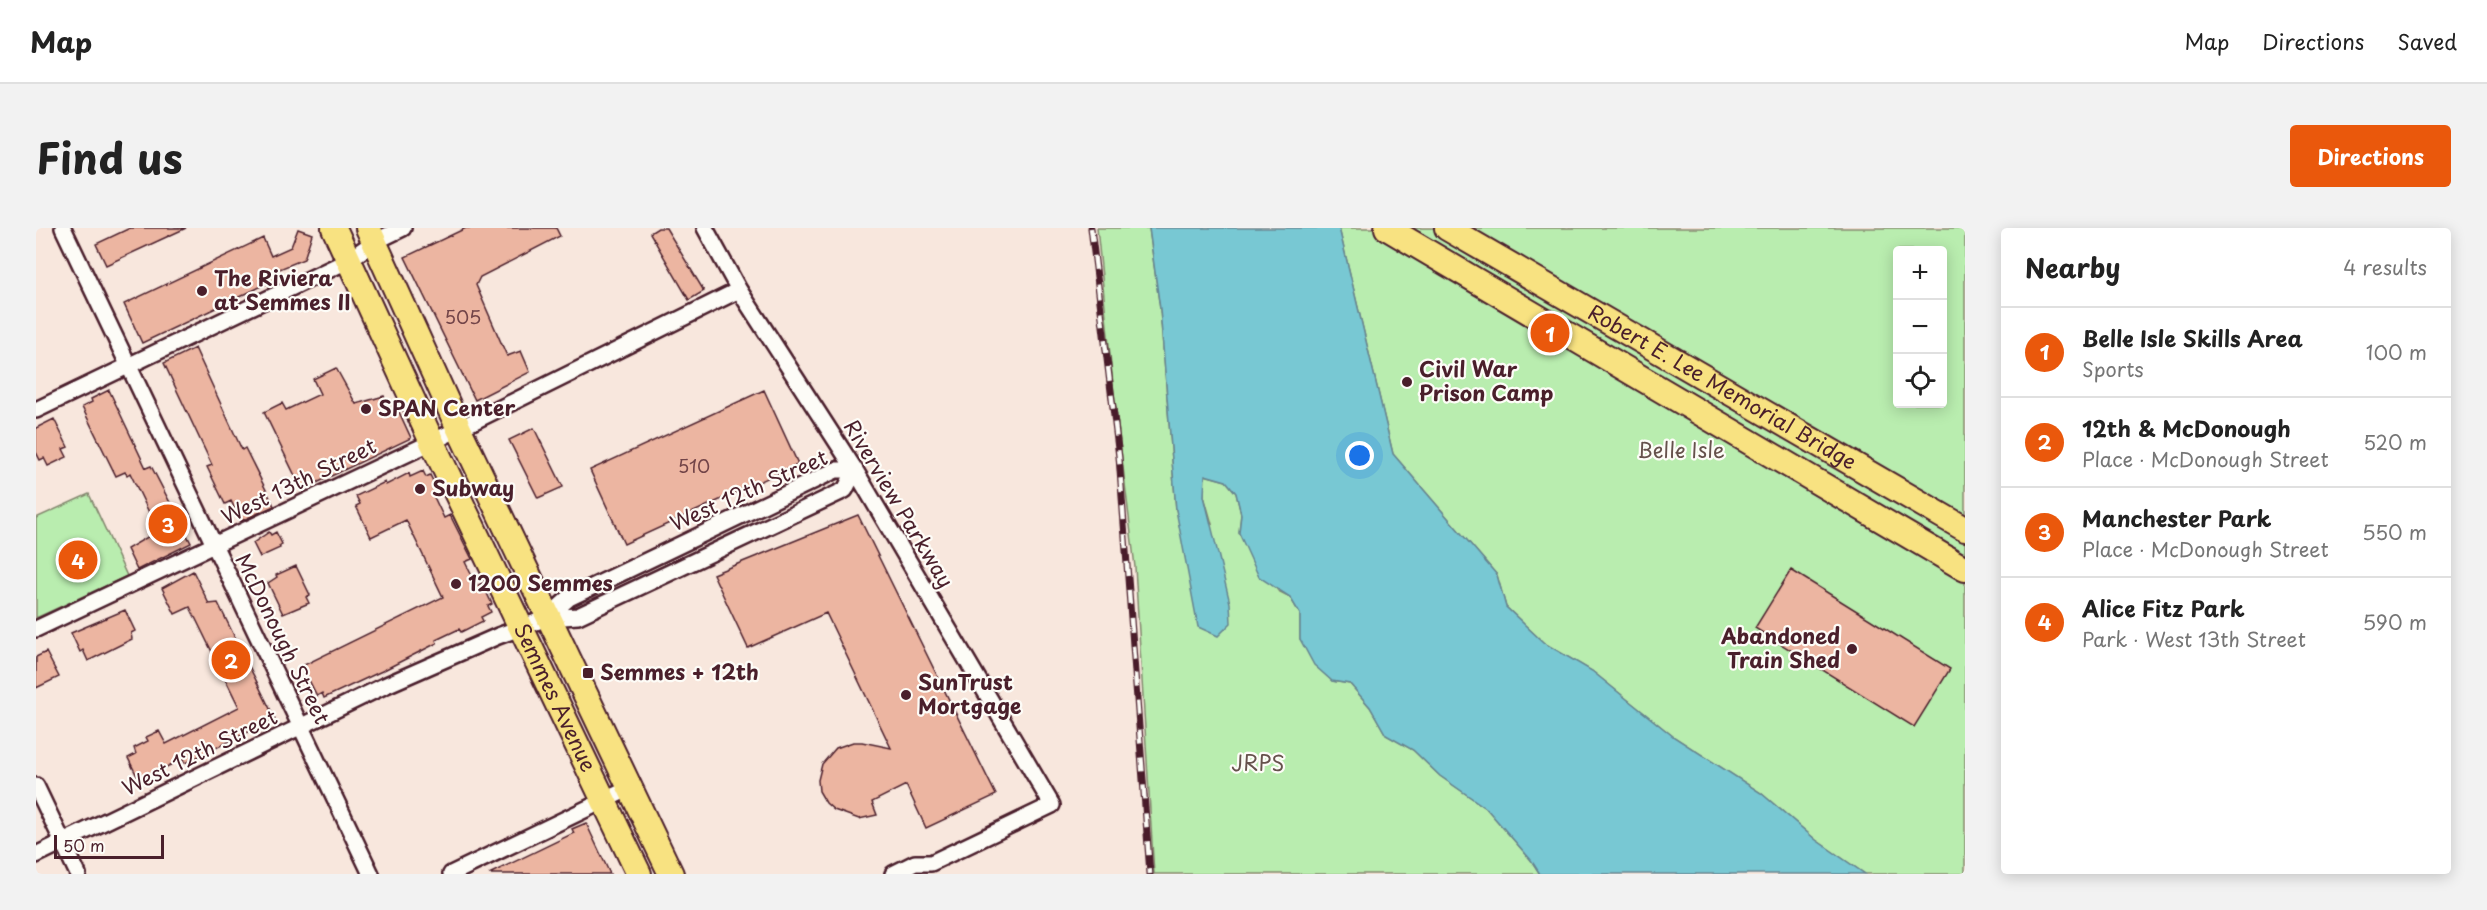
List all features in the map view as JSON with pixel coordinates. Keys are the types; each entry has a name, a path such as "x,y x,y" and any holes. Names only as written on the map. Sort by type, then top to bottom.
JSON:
{"main road":[{"name":"Semmes Avenue","path":"333,228 520,628 639,874"},
{"name":"Robert E. Lee Memorial Bridge","path":"1388,228 1965,569"},
{"name":"Robert E. Lee Memorial Bridge","path":"1447,228 1965,529"},
{"name":"Semmes Avenue","path":"371,235 459,429 671,874"}],"street":[{"name":"McDonough Street","path":"63,228 371,874"},
{"path":"36,410 347,261 371,235 403,228"},
{"name":"Riverview Parkway","path":"705,228 739,290 855,470 1052,805 926,869"},
{"name":"West 13th Street","path":"36,629 459,429 739,290"},
{"name":"West 12th Street","path":"36,855 395,682 520,628 548,618 578,616 843,492 855,470 836,470 569,598 548,618"},
{"path":"36,786 78,874"},
{"path":"451,874 630,788"},
{"path":"893,874 915,863 926,869"}],"green space":[{"name":"JRPS","path":"1097,228 1149,228 1160,309 1176,510 1212,524 1204,496 1204,475 1226,481 1236,493 1241,514 1239,533 1278,591 1290,597 1300,614 1300,639 1332,681 1350,684 1370,707 1386,735 1413,750 1440,776 1486,808 1531,860 1540,874 1154,874 1135,567"},
{"name":"Belle Isle","path":"1339,228 1965,228 1965,874 1865,874 1816,840 1761,793 1674,737 1592,671 1544,643 1506,607 1497,575 1393,454"},
{"path":"89,494 127,576 36,618 36,518"}],"water":[{"path":"1149,228 1339,228 1393,454 1497,575 1506,607 1544,643 1592,671 1674,737 1761,793 1816,840 1865,874 1540,874 1531,860 1486,808 1440,776 1413,750 1386,735 1370,707 1350,684 1332,681 1314,665 1300,639 1300,614 1290,597 1259,577 1239,533 1241,514 1236,493 1226,481 1205,475 1204,496 1230,603 1231,623 1218,636 1198,627 1176,510 1160,309"}],"building":[{"path":"130,228 186,228 106,265 96,244"},
{"path":"466,228 556,228 560,236 480,277 476,285 507,356 521,351 530,372 475,400 405,257"},
{"path":"658,228 666,228 704,291 689,300 650,233"},
{"name":"The Riviera at Semmes II","path":"298,229 312,234 304,259 277,270 281,277 142,343 124,304 263,238 271,256 291,247"},
{"path":"195,348 242,450 245,448 274,506 241,521 231,501 225,504 207,467 212,465 164,363"},
{"path":"336,368 356,404 384,396 386,402 394,401 411,438 302,490 264,412 282,403 286,410 320,394 313,379"},
{"path":"109,390 146,468 151,466 191,543 137,570 127,549 158,531 130,473 127,475 125,472 116,476 82,407 92,402 91,399"},
{"path":"764,390 798,464 624,544 590,470"},
{"path":"54,419 68,447 63,449 67,457 48,466 44,458 40,460 36,452 36,428"},
{"path":"534,428 563,487 538,498 509,440"},
{"name":"1200 Semmes","path":"423,471 426,477 430,475 439,493 433,495 444,518 450,515 472,559 465,562 477,586 482,583 492,604 488,606 491,612 481,617 483,621 461,632 459,629 436,640 437,643 382,671 324,698 322,693 317,696 302,666 443,597 406,520 371,537 356,506 360,504 356,496 385,482 386,485 409,473 410,477"},
{"name":"SunTrust Mortgage","path":"858,515 996,795 926,828 906,785 872,802 877,815 859,819 834,810 826,803 819,791 818,780 822,764 836,748 853,742 862,742 891,748 826,613 748,648 713,574"},
{"path":"269,532 271,535 276,532 282,544 280,548 260,557 253,543"},
{"path":"296,566 310,595 306,597 309,603 283,614 268,583 277,577 276,575"},
{"name":"Abandoned Train Shed","path":"1791,570 1950,669 1914,727 1755,628"},
{"path":"193,571 209,604 218,603 275,719 185,763 183,759 139,780 128,758 136,754 134,748 148,741 146,737 159,731 166,744 239,707 190,607 175,614 162,588"},
{"path":"125,610 135,631 131,633 132,639 88,661 83,650 80,652 71,633"},
{"path":"46,652 59,677 36,688 36,657"},
{"path":"586,823 610,874 489,874 574,833 572,829"}],"railway":[{"path":"1091,228 1119,457 1150,874"}],"place":[{"name":"The Riviera at Semmes II","path":"202,291"},
{"name":"Belle Isle Skills Area","path":"1550,333"},
{"name":"Civil War Prison Camp","path":"1407,382"},
{"name":"SPAN Center","path":"366,409"},
{"name":"Subway","path":"420,489"},
{"name":"Manchester Park","path":"168,524"},
{"name":"Alice Fitz Park","path":"78,560"},
{"name":"1200 Semmes","path":"456,584"},
{"name":"Abandoned Train Shed","path":"1852,649"},
{"name":"12th & McDonough","path":"231,660"},
{"name":"Semmes + 12th","path":"588,673"},
{"name":"SunTrust Mortgage","path":"906,695"}]}
